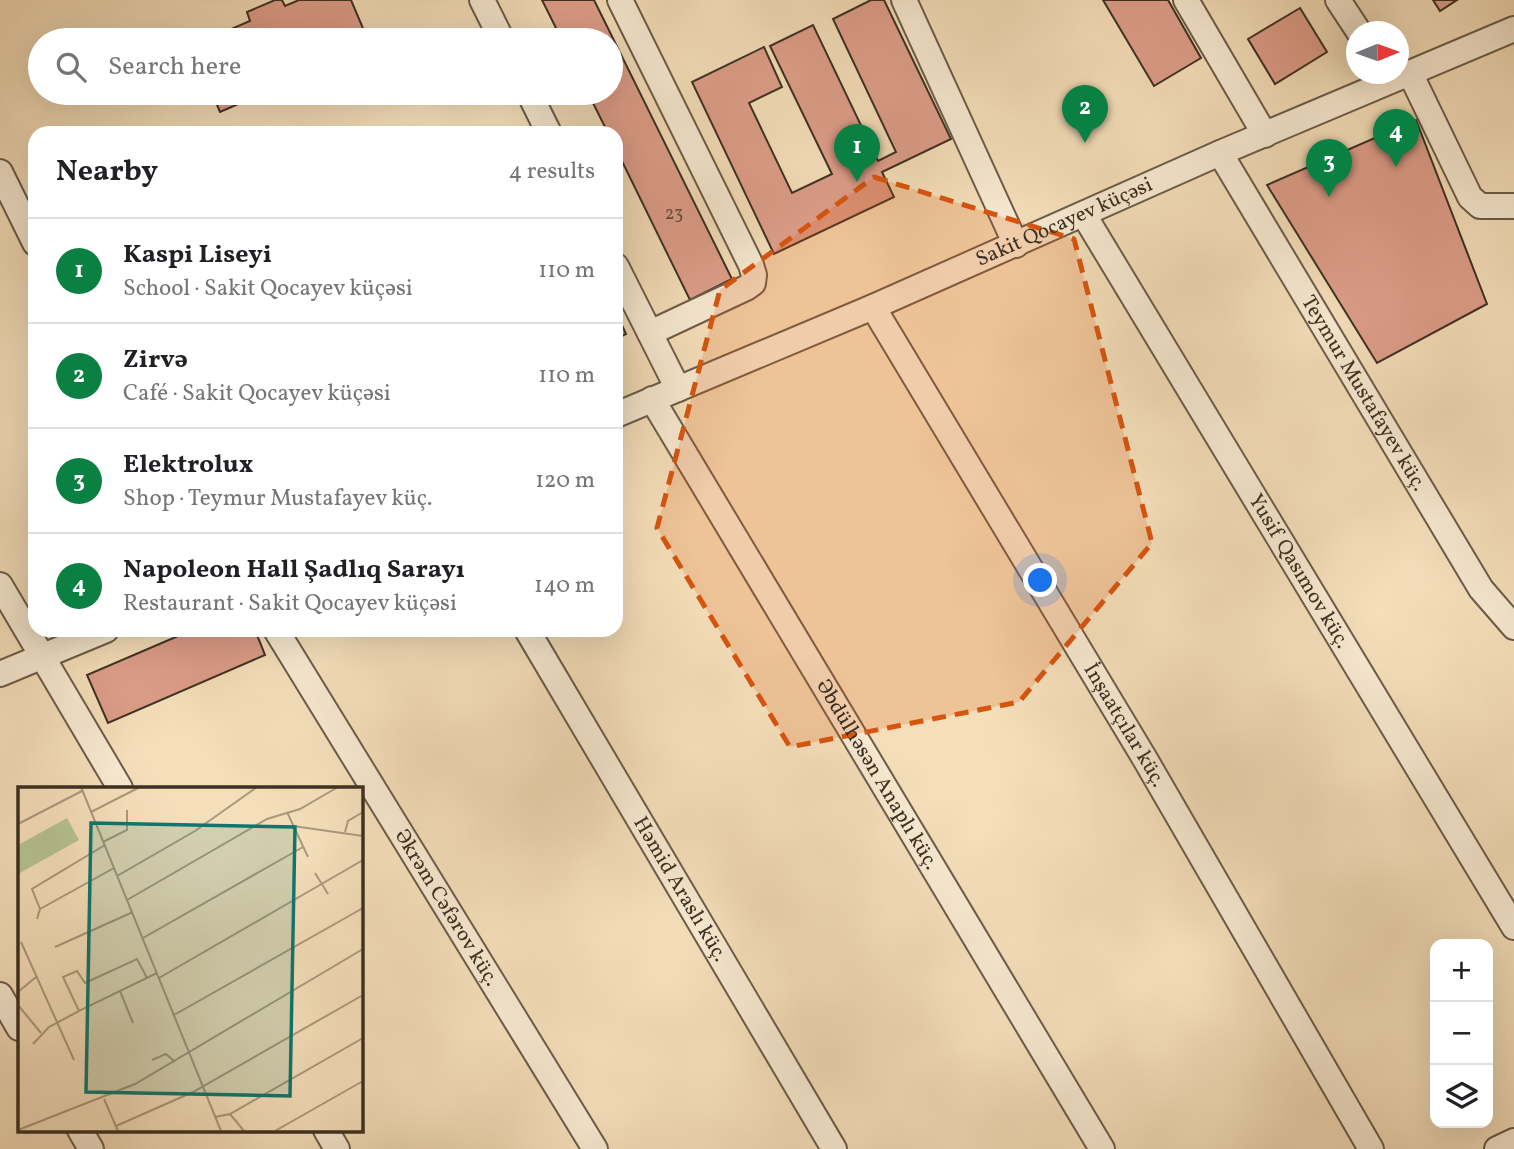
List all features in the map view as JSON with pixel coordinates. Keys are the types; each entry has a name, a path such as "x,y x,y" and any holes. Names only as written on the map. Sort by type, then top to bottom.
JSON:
{"street":[{"path":"482,0 496,28"},
{"path":"620,0 754,275 752,283 746,288 650,332"},
{"path":"904,0 1016,245"},
{"path":"1186,0 1265,135"},
{"path":"1339,0 1352,21"},
{"name":"Sakit Qocayev küçəsi","path":"1409,71 1514,29"},
{"name":"Sakit Qocayev küçəsi","path":"623,412 1016,245 1378,84"},
{"path":"1401,84 1470,197 1480,206 1514,206"},
{"path":"534,105 545,126"},
{"name":"Teymur Mustafayev küç.","path":"1220,153 1481,589 1514,627"},
{"path":"0,172 28,229"},
{"name":"Yusif Qasımov küç.","path":"1084,215 1514,927"},
{"path":"623,280 678,389"},
{"name":"İnşaatçılar küç.","path":"873,307 1145,759 1371,1149"},
{"name":"Əbdülhəsən Anaplı küç.","path":"652,399 1102,1149"},
{"path":"0,585 28,634"},
{"path":"30,637 119,787"},
{"path":"0,674 89,637"},
{"name":"Əkrəm Cəfərov küç.","path":"280,637 595,1149"},
{"name":"Həmid Araslı küç.","path":"531,637 834,1149"},
{"path":"0,995 18,1026"},
{"path":"81,1132 91,1149"},
{"path":"327,1132 337,1149"},
{"path":"1497,1149 1514,1141"}],"highlighted area":[{"path":"874,177 1074,239 1152,543 1019,702 790,747 657,528 720,290"}],"building":[{"path":"275,0 282,0 285,6 299,0 351,0 363,28 234,28 250,21 247,12"},
{"path":"542,0 594,0 608,28 556,28"},
{"path":"871,0 884,0 951,139 882,172 894,197 774,254 692,82 764,47 782,87 749,103 792,193 832,174 770,46 813,25 878,161 896,152 833,19"},
{"path":"1103,0 1168,0 1201,58 1154,86"},
{"path":"1433,0 1457,0 1440,11"},
{"path":"1300,8 1327,52 1275,84 1248,39"},
{"path":"623,59 732,279 690,300 623,163 623,126 604,126 594,105 623,105"},
{"path":"217,105 236,105 220,112"},
{"path":"1416,120 1487,304 1377,363 1267,185"},
{"path":"176,637 258,637 265,655 108,723 87,675"}],"place":[{"name":"Zirvə","path":"1085,143"},
{"name":"Napoleon Hall Şadlıq Sarayı","path":"1396,167"},
{"name":"Kaspi Liseyi","path":"857,182"},
{"name":"Elektrolux","path":"1329,197"}]}
